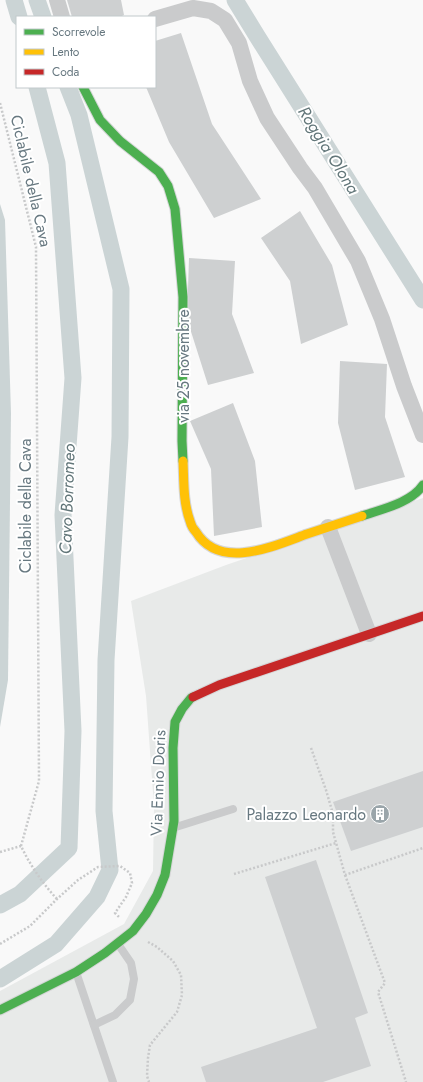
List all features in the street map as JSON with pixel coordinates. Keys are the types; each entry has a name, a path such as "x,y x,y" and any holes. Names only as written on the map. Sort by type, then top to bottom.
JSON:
{"street":[{"path":"57,0 62,16"},
{"path":"156,19 193,8 210,11 224,20 239,43 250,81 267,118 315,188 358,261 382,319 404,386 423,435"},
{"name":"via 25 novembre","path":"84,88 100,120 120,141 159,172 168,186 175,209 183,297 182,441 185,504 190,523 200,539 213,549 229,553 250,553 275,546 400,503 419,490 423,485"},
{"path":"328,527 369,634"},
{"name":"Via Ennio Doris","path":"0,1010 76,972 118,944 133,931 146,914 157,895 165,875 173,828 173,748 175,722 182,709 191,698 219,685 423,616"}],"lane":[{"path":"173,828 232,809"},
{"path":"94,1025 115,1015 130,1000 134,979 131,963 118,944"},
{"path":"76,972 113,1082"}],"path":[{"name":"Ciclabile della Cava","path":"0,103 36,247 39,781 21,846"},
{"path":"311,748 333,814 333,832 345,875 385,982 378,992 406,1082"},
{"path":"234,874 336,843"},
{"path":"0,852 21,846 28,860 58,899"},
{"path":"345,875 423,848"},
{"path":"0,944 30,926 78,880 98,867 120,866 130,873 132,883 126,897 115,913 143,940 157,947 173,961 180,976 182,995 177,1012 150,1046 147,1076 149,1082"}],"shaded area":[{"path":"0,204 5,220 11,413 8,680 0,727"},
{"path":"423,498 423,1082 0,1082 0,991 124,924 153,871 154,806 146,696 131,601 226,565"}],"building":[{"path":"67,0 121,0 124,15 122,16 72,16"},
{"path":"181,33 212,124 261,199 214,218 169,142 146,88 156,88 156,41"},
{"path":"300,211 332,265 348,325 301,344 290,281 261,238"},
{"path":"189,258 235,261 232,314 254,373 208,385 187,319"},
{"path":"340,361 387,364 385,417 405,477 355,490 338,423"},
{"path":"233,403 255,461 262,527 214,536 211,469 190,421"},
{"name":"Palazzo Leonardo","path":"423,771 423,827 351,851 333,802"},
{"path":"316,860 368,1013 355,1018 371,1066 323,1082 206,1082 201,1067 317,1028 265,877"}],"waterway":[{"name":"Cavo Borromeo","path":"14,0 19,16"},
{"path":"37,0 43,16"},
{"name":"Roggia Olona","path":"235,0 423,300"},
{"name":"Cavo Borromeo","path":"0,905 20,894 69,848 73,731 63,515 73,378 57,163 37,88"},
{"path":"0,979 56,944 97,897 110,870 104,811 106,660 120,437 121,289 79,115 68,88"}],"traffic: fast":[{"path":"84,88 100,120 120,141 159,172 168,186 175,209 183,297 183,461"},
{"path":"362,516 404,501 418,491 423,485"},
{"path":"0,1010 76,972 105,953 133,931 146,914 157,895 165,875 174,821 173,748 175,722 182,709 193,697"}],"traffic: slow":[{"path":"183,461 185,499 191,524 206,544 219,550 233,553 264,549 362,516"}],"traffic: jam":[{"path":"193,697 219,685 423,616"}],"place":[{"name":"Palazzo Leonardo","path":"380,814"}]}
